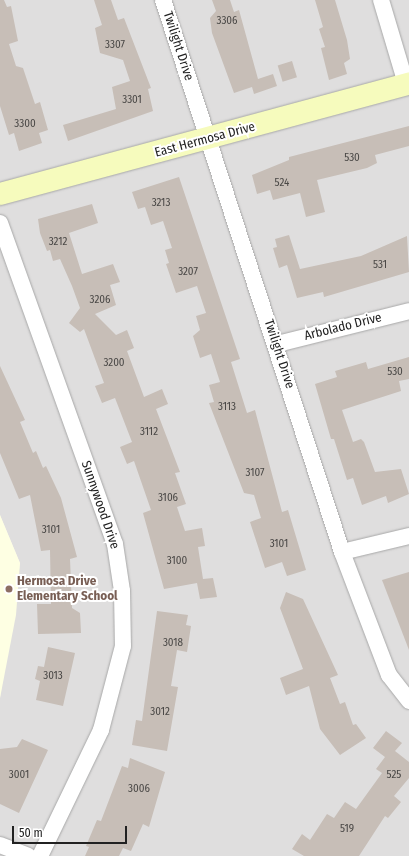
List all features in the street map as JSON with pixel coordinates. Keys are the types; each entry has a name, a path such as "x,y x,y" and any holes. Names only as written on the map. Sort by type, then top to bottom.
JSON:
{"street":[{"name":"Twilight Drive","path":"163,0 277,344 342,552 389,675 409,700"},
{"path":"381,0 408,84"},
{"name":"East Hermosa Drive","path":"0,194 408,84"},
{"name":"Sunnywood Drive","path":"0,223 115,544 122,592 123,646 101,730 40,856"},
{"name":"Arbolado Drive","path":"277,344 409,311"},
{"path":"342,552 409,536"},
{"path":"0,844 28,856"}],"shaded area":[{"path":"0,0 409,0 409,856 0,856 0,698 20,563 0,515"},
{"name":"Hermosa Drive Elementary School","path":"0,515 20,563 16,615 0,698"}],"building":[{"path":"0,0 4,0 7,7 11,6 18,41 9,44 16,66 23,68 35,104 40,102 48,130 39,133 42,143 19,151 14,133 9,135 0,106"},
{"path":"94,0 111,0 118,20 124,18 151,88 148,89 153,111 68,141 63,125 116,109 112,87 130,81 123,60 100,53 95,28 102,25"},
{"path":"212,0 230,0 234,12 239,10 258,79 273,74 277,86 254,94 252,87 234,93 212,33 210,18 216,11"},
{"path":"315,0 335,0 347,40 350,59 344,63 347,74 329,80 321,48 325,47 319,29 323,27"},
{"path":"292,61 297,77 283,82 278,65"},
{"path":"409,126 409,146 375,155 377,163 367,168 317,180 325,212 306,217 300,193 273,200 270,190 257,194 252,175 289,160 289,157"},
{"path":"179,177 240,359 231,362 247,413 255,410 282,512 288,510 306,570 287,576 282,562 265,568 250,522 261,518 254,495 244,493 209,403 214,402 209,385 220,382 211,354 200,358 193,336 200,330 196,316 206,313 197,286 176,293 166,264 169,263 165,250 172,248 163,221 151,225 145,207 138,209 132,192"},
{"path":"92,204 98,223 69,233 82,274 113,264 120,282 110,285 116,305 95,314 116,335 127,330 134,348 127,351 144,397 162,389 168,404 156,409 180,472 175,473 186,504 177,507 185,531 202,528 205,546 198,547 203,579 213,578 217,597 200,599 197,583 164,589 143,513 151,510 134,461 127,464 120,447 132,442 115,398 102,403 95,386 104,383 84,329 80,332 69,323 80,308 72,286 60,259 53,261 50,250 47,251 40,233 38,219"},
{"path":"289,235 300,269 361,256 407,236 409,272 324,297 323,292 297,298 287,265 279,268 273,248 277,247 275,239"},
{"path":"409,357 409,379 399,381 401,391 342,410 353,442 361,439 364,442 375,472 401,469 409,494 388,503 386,496 362,505 353,478 347,480 334,439 331,439 315,384 337,377 335,371 366,362 368,369"},
{"path":"0,366 25,420 20,422 33,453 36,451 43,468 46,466 61,498 77,557 70,559 72,608 80,613 81,633 38,634 37,604 51,604 50,550 41,551 30,495 19,499 0,453"},
{"path":"409,572 409,650 382,580"},
{"path":"286,592 303,599 338,675 330,678 340,704 345,702 353,725 356,724 366,738 340,755 320,729 309,686 286,695 280,678 303,669 280,608"},
{"path":"157,611 188,615 186,625 191,626 187,652 177,650 171,686 178,687 167,751 132,745 136,720 142,721"},
{"path":"48,647 75,653 63,706 36,700 40,681 35,679 38,666 44,667"},
{"path":"386,731 402,743 395,751 409,762 409,778 394,796 401,802 388,818 385,816 359,856 304,856 292,849 302,834 310,840 327,814 334,818 345,802 356,809 382,773 376,769 385,757 373,748"},
{"path":"22,739 48,750 19,813 0,804 0,749 17,747"},
{"path":"130,758 165,772 149,827 143,824 131,851 123,848 119,856 85,856 89,847 86,846 97,820 101,821 122,766 128,768"}],"place":[{"name":"Hermosa Drive Elementary School","path":"9,589"}]}
